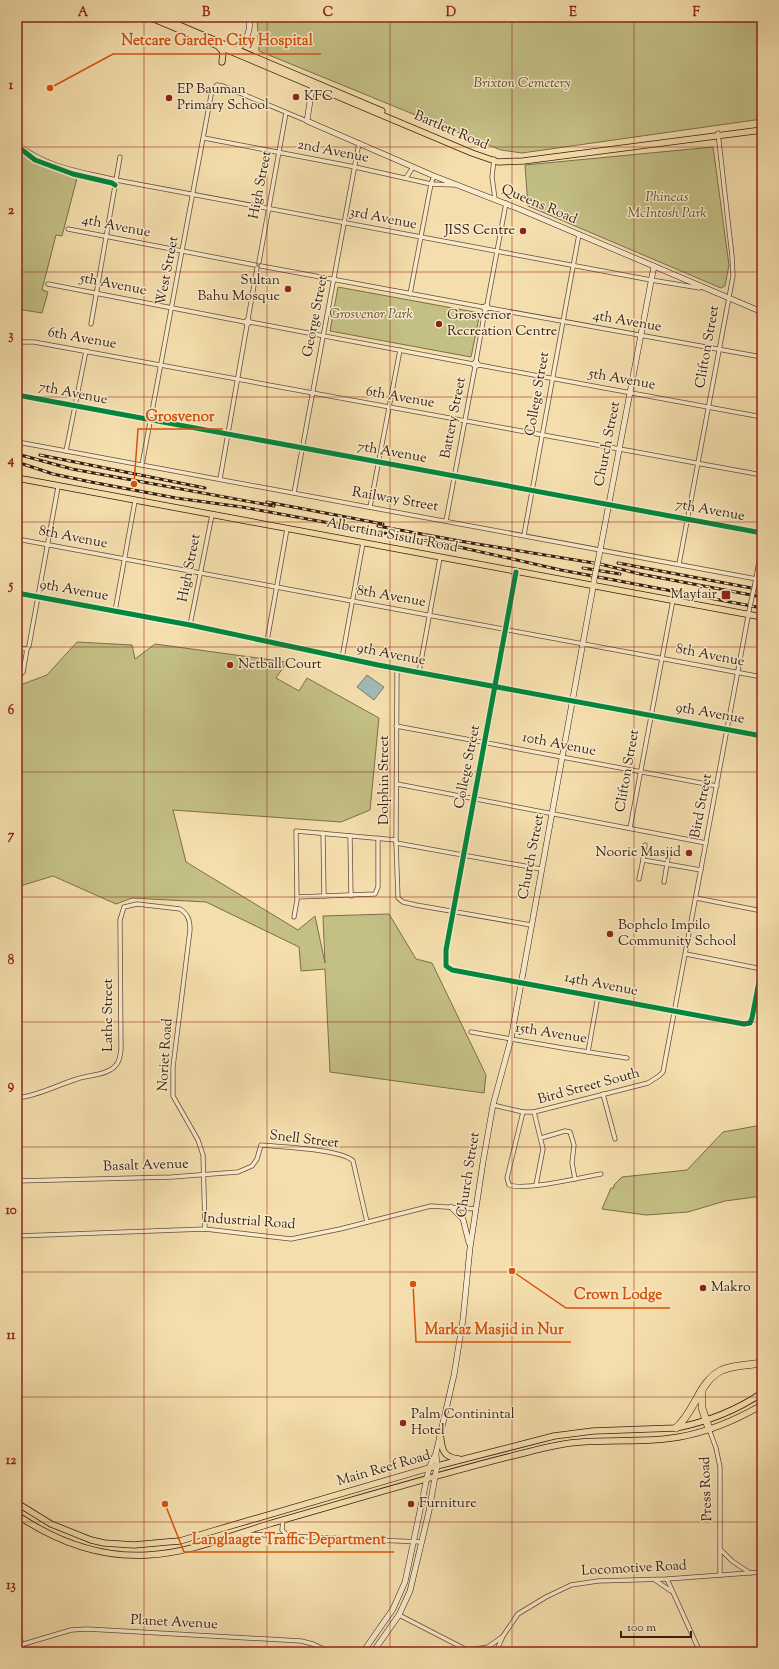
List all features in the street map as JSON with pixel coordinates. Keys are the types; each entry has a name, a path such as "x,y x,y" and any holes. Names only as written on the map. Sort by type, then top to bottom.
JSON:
{"highway":[{"path":"676,1428 689,1414 702,1390 709,1381 721,1371 730,1368 762,1363"},
{"path":"702,1390 702,1408 709,1429"}],"main road":[{"name":"Bartlett Road","path":"149,17 493,160 517,162 762,127"},
{"name":"Bartlett Road","path":"160,17 238,49 312,84"},
{"path":"233,53 244,42 250,24 248,17"},
{"path":"219,47 223,52 222,62"},
{"path":"307,121 312,84"},
{"name":"Queens Road","path":"307,121 434,176 506,203 762,312"},
{"name":"Bartlett Road","path":"718,134 762,130"},
{"name":"Church Street","path":"363,1652 397,1602 408,1573 413,1541 428,1479 429,1468 436,1453 458,1352 470,1248 493,1105 511,1039 522,982 541,869 599,553 654,266"},
{"name":"Albertina Sisulu Road","path":"17,478 58,487 516,572 594,583 762,617"},
{"path":"451,1207 463,1219 470,1248"},
{"name":"Main Reef Road","path":"17,1503 66,1532 90,1540 115,1544 150,1544 180,1540 429,1468 566,1434 593,1431 676,1428 706,1420 740,1406 762,1392"},
{"name":"Main Reef Road","path":"17,1515 40,1530 69,1544 96,1551 123,1555 149,1555 175,1552 508,1457 573,1443 669,1439 709,1429 742,1416 762,1405"},
{"path":"440,1432 441,1446 445,1454 452,1458 463,1460"},
{"name":"Church Street","path":"374,1652 399,1616 414,1580 437,1466 436,1453"},
{"path":"264,1516 267,1525"}],"street":[{"name":"Queens Road","path":"220,85 307,121"},
{"name":"West Street","path":"142,465 212,90 215,86 220,85"},
{"name":"High Street","path":"260,264 268,209 286,113"},
{"name":"Clifton Street","path":"679,564 729,297 733,266 718,134"},
{"name":"2nd Avenue","path":"204,138 355,167 431,184 458,185"},
{"name":"George Street","path":"294,493 359,143"},
{"name":"3rd Avenue","path":"17,144 40,160 58,167 116,180 497,252 651,280 705,288"},
{"path":"91,324 120,157"},
{"path":"493,160 492,177 495,199"},
{"path":"406,178 413,167"},
{"path":"410,294 431,184 434,176"},
{"name":"Battery Street","path":"446,521 506,203"},
{"name":"4th Avenue","path":"68,230 256,266"},
{"name":"College Street","path":"524,535 578,234"},
{"path":"220,479 256,266 260,264"},
{"name":"4th Avenue","path":"260,264 410,294 762,357"},
{"name":"5th Avenue","path":"48,284 762,417"},
{"name":"6th Avenue","path":"23,342 34,342 86,351 762,475"},
{"path":"370,507 400,350"},
{"path":"66,451 86,351"},
{"name":"7th Avenue","path":"17,395 74,407 762,533"},
{"name":"Railway Street","path":"23,443 524,535 599,553 679,564 762,580"},
{"path":"17,678 23,672 27,649 30,642 49,545 58,487"},
{"path":"115,611 135,501"},
{"name":"High Street","path":"190,625 212,515"},
{"path":"267,641 288,529"},
{"name":"8th Avenue","path":"17,539 762,677"},
{"path":"342,658 364,543"},
{"name":"Bird Street","path":"663,1072 762,544"},
{"path":"419,672 440,558"},
{"name":"College Street","path":"446,966 445,956 516,572"},
{"name":"9th Avenue","path":"17,593 190,625 342,658 762,736"},
{"name":"Clifton Street","path":"630,828 672,600"},
{"path":"17,648 27,649"},
{"name":"Dolphin Street","path":"397,668 397,892 399,899 403,902 453,912"},
{"name":"10th Avenue","path":"396,726 717,786"},
{"path":"397,784 706,843"},
{"path":"294,917 297,897 296,830 378,838 541,869"},
{"path":"323,833 324,896"},
{"path":"350,836 351,896"},
{"path":"297,897 372,895 378,890 378,838"},
{"path":"639,879 645,845"},
{"path":"664,882 669,852"},
{"path":"643,860 702,870"},
{"path":"696,898 762,911"},
{"name":"Lathe Street","path":"17,1098 34,1095 78,1078 104,1073 119,1062 121,1049 120,920 124,908 137,904 180,909 188,916 190,923"},
{"path":"453,912 531,925"},
{"name":"Noriet Road","path":"190,923 172,1089 174,1100 201,1146 203,1155 206,1229"},
{"path":"686,954 762,968"},
{"name":"14th Avenue","path":"446,966 452,970 744,1024 750,1023 751,1021 762,968"},
{"path":"588,1052 598,996"},
{"name":"15th Avenue","path":"471,1032 627,1058"},
{"name":"Bird Street South","path":"493,1105 523,1112 534,1112 648,1083 663,1072"},
{"path":"603,1094 615,1139"},
{"path":"523,1112 507,1181 509,1185 536,1185 601,1174"},
{"path":"534,1112 541,1138 543,1154 536,1185"},
{"path":"541,1138 566,1131 570,1132 574,1145 572,1163 575,1179"},
{"name":"Basalt Avenue","path":"17,1181 204,1175 238,1172 249,1169 258,1158 261,1145"},
{"name":"Snell Street","path":"261,1145 328,1152 340,1154 350,1158 355,1168 367,1222"},
{"name":"Industrial Road","path":"17,1236 206,1229 291,1239 423,1208 437,1206 476,1209"},
{"name":"Press Road","path":"709,1429 716,1448 720,1467 720,1575"},
{"path":"283,1520 282,1530 289,1537"},
{"path":"239,1534 421,1542"},
{"path":"720,1549 732,1561 750,1573"},
{"name":"Locomotive Road","path":"496,1652 503,1636 518,1614 535,1603 571,1585 598,1580 667,1579 762,1572"},
{"path":"653,1579 672,1591"},
{"path":"667,1579 700,1652"},
{"path":"399,1616 471,1652"},
{"path":"17,1628 24,1652"},
{"name":"Planet Avenue","path":"17,1646 70,1630 86,1629 300,1641 313,1644 330,1652"},
{"name":"Locomotive Road","path":"466,1650 488,1647 493,1645 503,1636"}],"green space":[{"name":"Brixton Cemetery","path":"257,17 762,17 762,119 522,153 501,150 259,51"},
{"name":"Phineas McIntosh Park","path":"713,147 729,265 725,286 721,288 528,206 525,165"},
{"path":"17,150 34,163 77,178 62,236 56,235 42,290 48,292 42,313 17,309"},
{"name":"Grosvenor Park","path":"338,287 480,313 471,357 330,331"},
{"path":"77,642 132,645 135,659 155,644 287,662 276,678 299,691 307,678 379,718 370,810 341,822 173,810 186,862 298,930 315,916 325,963 323,916 389,914 416,959 432,963 486,1075 484,1093 330,1072 325,969 301,971 299,947 206,902 132,898 116,904 53,876 17,887 17,690 23,684 47,675"},
{"path":"762,1125 762,1196 725,1201 688,1212 646,1215 602,1209 611,1188 614,1188 614,1185 622,1177 687,1170 723,1132"}],"water":[{"path":"367,675 384,687 374,700 357,687"}],"railway":[{"path":"17,454 72,469 274,506"},
{"path":"40,455 205,488"},
{"path":"17,462 53,474 91,482 176,498 242,507 450,545 561,570 762,608"},
{"path":"267,502 383,524"},
{"path":"378,526 600,564 640,574 762,597"},
{"path":"618,563 762,590"},
{"path":"583,568 620,574"}],"cycle path":[{"path":"17,146 35,160 73,174 115,185"},
{"path":"17,395 762,533"},
{"path":"516,572 446,950 446,966 452,970 744,1024 750,1023 752,1018 762,966"},
{"path":"17,593 190,625 378,665 762,736"}],"place":[{"name":"Netcare Garden City Hospital","path":"50,88"},
{"name":"KFC","path":"296,97"},
{"name":"EP Bauman Primary School","path":"169,98"},
{"name":"JISS Centre","path":"523,231"},
{"name":"Sultan Bahu Mosque","path":"288,289"},
{"name":"Grosvenor Recreation Centre","path":"439,324"},
{"name":"Grosvenor","path":"134,484"},
{"name":"Mayfair","path":"726,595"},
{"name":"Netball Court","path":"230,665"},
{"name":"Noorie Masjid","path":"689,853"},
{"name":"Bophelo Impilo Community School","path":"610,934"},
{"name":"Crown Lodge","path":"512,1271"},
{"name":"Markaz Masjid in Nur","path":"413,1284"},
{"name":"Makro","path":"703,1288"},
{"name":"Palm Continintal Hotel","path":"403,1423"},
{"name":"Langlaagte Traffic Department","path":"165,1504"},
{"name":"Furniture","path":"411,1504"}]}
